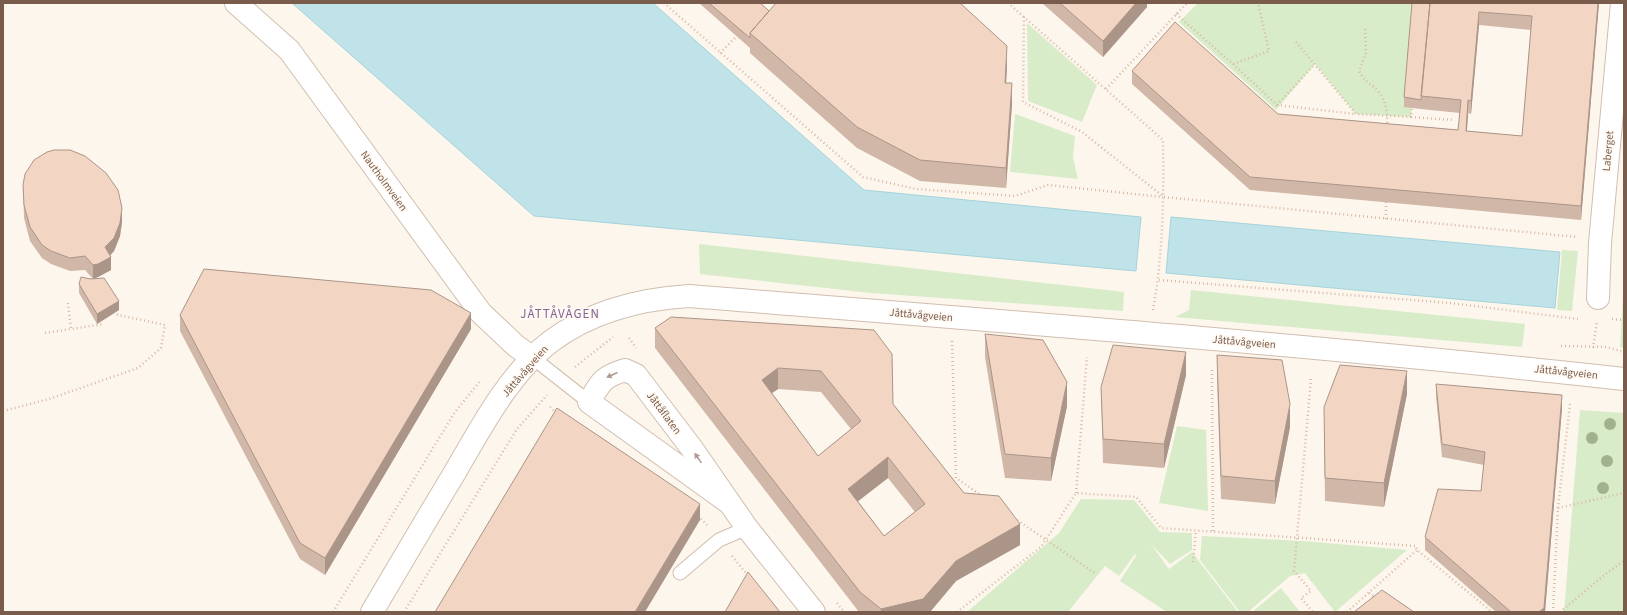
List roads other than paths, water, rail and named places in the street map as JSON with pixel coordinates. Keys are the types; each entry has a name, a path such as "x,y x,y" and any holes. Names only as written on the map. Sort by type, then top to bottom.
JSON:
{"street":[{"name":"Nautholmveien","path":"236,3 289,50 481,313 516,346 533,358"},
{"name":"Laberget","path":"1598,298 1600,243 1622,3"},
{"name":"Jåttåvågveien","path":"372,612 486,420 514,380 533,358 549,343 566,331 594,316 637,302 663,297 689,296 1174,336 1483,364 1624,379"},
{"name":"Jåttåflaten","path":"728,502 589,402 601,382 608,375 625,370 636,375 692,450 747,528 814,612"}],"lane":[{"name":"Jåttåflaten","path":"533,358 589,402"},
{"path":"680,573 719,540 747,528"}],"water":[{"path":"292,3 653,3 864,190 1141,217 1136,271 534,216"},
{"path":"1171,217 1560,252 1555,308 1166,273"}],"district":[{"name":"JÅTTÅVÅGEN","path":"560,314"}]}
